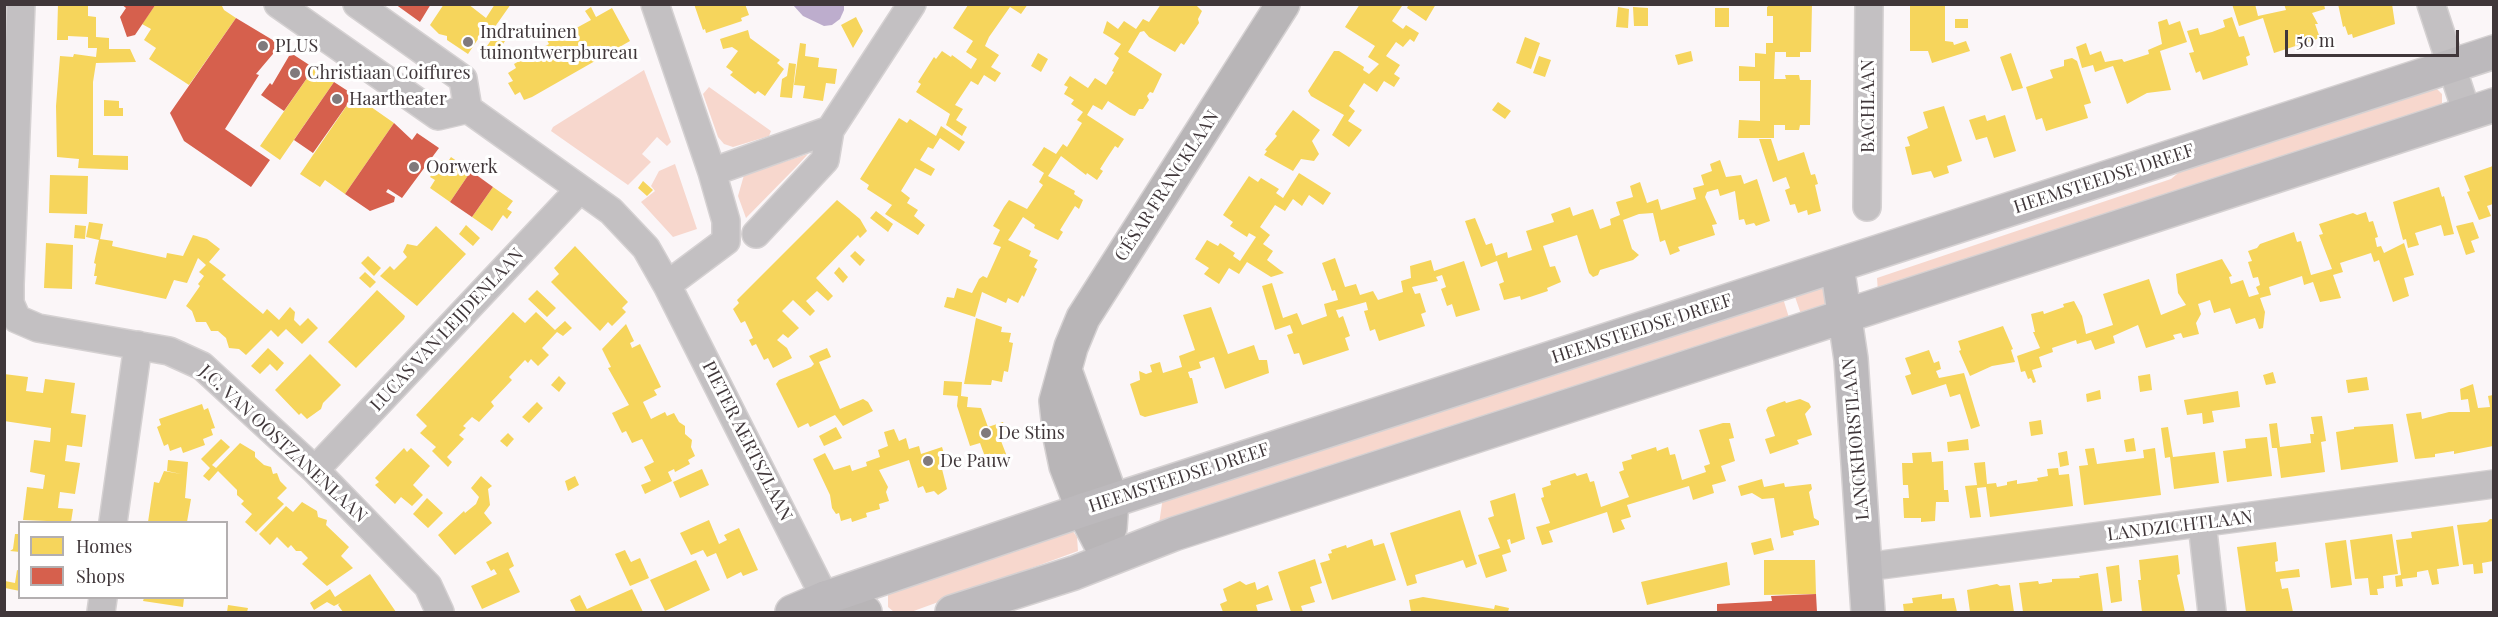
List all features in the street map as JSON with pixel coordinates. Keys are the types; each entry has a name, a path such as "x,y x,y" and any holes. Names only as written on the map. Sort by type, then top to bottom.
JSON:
{"main road":[{"name":"CÉSAR FRANCKLAAN","path":"1108,558 1097,505 1066,466 1060,437 1056,401 1066,373 1071,348 1083,318 1283,4"},
{"name":"HEEMSTEEDSE DREEF","path":"792,612 829,605 1097,505 2493,52"},
{"path":"952,612 1074,573 1174,534 2480,109"},
{"name":"LANCKHORSTLAAN","path":"1837,266 1851,359 1868,612"},
{"path":"829,605 866,612"}],"street":[{"name":"J.C. VAN OOSTZANENLAAN","path":"21,4 10,284 10,303 17,319 38,328 169,351 201,366 315,470 428,586 440,612"},
{"path":"278,4 438,116 474,113 463,79 357,4"},
{"path":"655,4 712,172 726,221 726,241 667,285"},
{"path":"756,234 825,160 830,130 912,4"},
{"name":"BACHLAAN","path":"1867,207 1869,4"},
{"path":"2431,4 2450,67 2480,109"},
{"name":"PIETER AERTSZLAAN","path":"474,113 611,212 646,248 667,285 829,605"},
{"path":"712,172 830,130"},
{"name":"LUCAS VAN LEIJDENLAAN","path":"315,470 579,190"},
{"path":"113,521 138,345"},
{"name":"LANDZICHTLAAN","path":"1866,567 2493,484"},
{"path":"2202,523 2212,612"}],"shaded area":[{"path":"793,5 844,5 844,10 840,19 832,25 824,26 803,16"},
{"path":"644,70 671,142 667,146 657,137 642,154 651,162 628,185 551,131 553,127"},
{"path":"709,87 771,131 769,136 733,147 724,144 718,137 703,94"},
{"path":"2435,87 2442,94 2442,103 2436,111 1878,292 1877,278 2171,179 2189,164"},
{"path":"808,154 746,218 738,196 744,175"},
{"path":"675,164 697,229 673,237 641,202 655,191 651,186 659,171"},
{"path":"1821,283 1830,287 1831,306 1802,317 1793,291"},
{"path":"1782,295 1790,321 1159,524 1163,497"},
{"path":"1070,527 1077,537 1078,551 911,612 894,612 888,607 888,594"}],"building: Homes":[{"path":"58,4 88,4 88,16 96,17 96,37 109,38 109,49 130,49 136,62 96,63 93,82 93,155 128,156 128,170 78,168 79,159 57,157 56,106 60,56 73,57 74,54 96,57 97,48 88,48 88,37 68,36 68,40 57,40"},
{"path":"156,4 221,4 224,10 236,18 189,85 149,59 156,48 144,40 151,29 142,24"},
{"path":"444,4 468,4 486,18 495,4 511,4 492,31 486,27 468,54 430,25"},
{"path":"694,4 745,4 749,15 741,18 742,21 706,33"},
{"path":"1028,4 1021,14 1010,7 985,46 999,55 991,67 1001,73 995,82 984,75 978,85 971,81 955,105 963,109 956,120 967,127 962,136 946,125 950,114 916,92 921,84 918,82 934,57 936,59 942,51 951,57 952,55 971,69 977,59 966,52 973,41 953,28 968,5"},
{"path":"1161,4 1195,4 1202,11 1198,19 1199,23 1184,45 1181,43 1175,52 1149,37 1144,31 1140,32 1128,52 1162,74 1153,93 1150,92 1147,96 1149,100 1135,116 1108,101 1102,110 1093,105 1087,115 1124,139 1118,148 1115,146 1107,158 1100,169 1103,171 1097,180 1087,173 1086,175 1061,156 1048,176 1075,191 1074,194 1083,200 1079,209 1075,206 1060,230 1063,232 1058,240 1034,228 1035,225 1023,217 1008,240 1031,251 1029,256 1038,260 1034,267 1037,269 1024,297 1022,295 1018,303 1008,298 1006,303 982,292 975,317 944,307 947,297 954,298 957,288 972,293 979,279 983,276 987,278 1001,247 993,244 1000,230 993,226 1004,207 1009,200 1027,209 1043,185 1039,182 1044,173 1032,165 1044,147 1056,154 1063,144 1067,147 1082,123 1077,120 1083,112 1071,104 1074,100 1064,94 1068,87 1064,85 1070,76 1088,88 1095,78 1106,85 1114,72 1112,71 1119,58 1114,54 1121,44 1103,33 1107,21 1118,29 1124,21 1136,29 1143,19 1149,22"},
{"path":"1360,4 1399,4 1402,6 1392,21 1403,29 1406,25 1419,33 1414,42 1410,39 1403,47 1396,42 1386,56 1400,65 1394,74 1400,78 1394,87 1384,81 1377,92 1364,83 1349,106 1355,111 1348,121 1362,130 1349,147 1332,135 1344,115 1311,96 1308,91 1334,51 1339,51 1364,67 1363,70 1369,74 1379,64 1368,57 1375,46 1345,27"},
{"path":"1409,4 1436,4 1426,21 1407,8"},
{"path":"1771,4 1812,4 1811,52 1800,52 1800,57 1786,57 1786,52 1775,52 1774,79 1786,79 1785,75 1799,75 1800,80 1811,80 1810,125 1800,125 1799,130 1785,130 1785,125 1774,125 1774,138 1738,138 1739,120 1760,121 1760,81 1739,81 1739,66 1755,67 1755,53 1766,54 1766,43 1773,43 1773,16 1767,16 1767,7"},
{"path":"1910,4 1945,4 1945,41 1953,42 1954,45 1966,41 1970,51 1932,63 1928,51 1910,51"},
{"path":"2232,4 2255,4 2258,16 2286,10 2284,4 2324,4 2325,9 2312,13 2318,24 2315,24 2320,38 2274,53 2263,18 2239,26"},
{"path":"2338,4 2392,4 2395,24 2353,38 2352,34 2348,35 2345,26 2343,27"},
{"path":"591,7 596,17 612,8 630,41 532,97 524,100 520,92 515,95 508,83 513,81 508,73 516,68 514,64 549,44 546,38 566,26 569,32 591,20 585,11"},
{"path":"1618,7 1629,9 1628,28 1616,27"},
{"path":"1633,7 1648,8 1648,26 1634,26"},
{"path":"1715,8 1729,8 1729,27 1715,27"},
{"path":"856,17 863,31 853,48 841,25"},
{"path":"2232,17 2239,37 2244,36 2250,55 2246,57 2248,65 2203,80 2200,71 2196,73 2189,53 2194,52 2187,31 2198,28 2200,35 2212,32 2225,27 2223,20"},
{"path":"1955,19 1968,19 1968,28 1955,28"},
{"path":"2167,19 2169,25 2180,21 2187,42 2160,51 2171,90 2147,93 2127,104 2113,66 2095,72 2093,65 2082,68 2076,47 2086,43 2090,55 2101,51 2105,62 2122,59 2124,62 2149,54 2148,50 2162,44 2158,22"},
{"path":"500,27 509,35 495,56 485,49"},
{"path":"748,30 750,38 780,60 777,63 784,69 765,96 758,91 755,94 730,75 733,72 726,67 738,51 732,47 723,49 720,39"},
{"path":"1525,37 1540,43 1531,69 1516,63"},
{"path":"800,43 806,44 805,56 819,58 818,67 837,69 835,84 826,83 823,101 803,98 805,86 794,85"},
{"path":"1691,51 1693,61 1678,65 1675,55"},
{"path":"1038,53 1048,59 1041,72 1031,66"},
{"path":"2011,53 2023,88 2012,91 2000,57"},
{"path":"1539,56 1551,60 1545,77 1533,73"},
{"path":"2072,58 2077,61 2091,103 2084,105 2088,118 2046,131 2042,118 2036,120 2026,87 2053,78 2050,70 2064,66 2064,60"},
{"path":"789,63 796,64 792,98 780,97 782,79 787,76"},
{"path":"314,68 334,82 280,160 260,146"},
{"path":"354,95 394,123 345,194 325,180 320,187 300,174"},
{"path":"104,100 119,101 119,108 123,108 123,116 104,116"},
{"path":"1498,102 1511,111 1505,119 1492,110"},
{"path":"1944,106 1962,161 1947,166 1949,173 1934,178 1931,171 1912,175 1905,147 1910,146 1907,137 1928,128 1923,112"},
{"path":"1293,110 1320,130 1312,141 1319,154 1314,161 1301,159 1293,171 1264,155 1267,151 1265,150 1277,136 1275,134"},
{"path":"1985,115 1987,121 2005,115 2016,151 1994,158 1987,137 1976,140 1969,120"},
{"path":"899,118 907,123 910,119 936,136 941,126 965,142 959,151 940,138 933,149 928,147 920,160 935,169 931,176 915,168 901,191 910,198 907,203 918,210 914,216 925,225 918,235 885,214 892,205 867,189 869,185 860,179"},
{"path":"1759,139 1771,139 1778,161 1804,152 1811,175 1815,174 1818,184 1815,185 1821,211 1808,215 1807,210 1798,213 1795,204 1790,205 1785,190 1790,188 1786,177 1773,182"},
{"path":"451,157 471,171 450,202 430,188 435,180 430,177 442,160 447,163"},
{"path":"1720,160 1726,177 1741,175 1744,184 1757,179 1770,221 1756,226 1754,223 1746,225 1744,219 1739,220 1735,191 1720,196 1718,189 1707,192 1705,197 1717,224 1712,225 1715,235 1678,247 1680,251 1670,255 1665,240 1660,242 1653,213 1639,214 1623,220 1632,249 1639,255 1633,260 1600,270 1598,275 1593,277 1589,273 1577,235 1543,246 1550,267 1555,266 1561,282 1547,288 1548,291 1521,300 1520,296 1504,300 1499,284 1504,282 1497,261 1481,267 1465,221 1475,218 1486,245 1492,243 1496,256 1507,252 1508,258 1532,250 1526,231 1554,222 1551,214 1570,207 1573,216 1593,209 1600,229 1611,225 1610,219 1620,215 1616,202 1633,197 1630,186 1640,182 1647,203 1658,199 1661,210 1696,199 1693,188 1704,185 1701,175 1712,171 1710,164"},
{"path":"2493,166 2493,204 2487,206 2491,216 2479,220 2467,192 2470,191 2464,176"},
{"path":"1299,173 1331,193 1323,205 1309,195 1302,206 1293,199 1285,211 1275,205 1260,227 1270,235 1263,244 1273,251 1267,260 1284,273 1271,277 1247,262 1239,274 1229,268 1219,284 1204,274 1209,268 1195,259 1207,240 1218,246 1220,243 1235,253 1233,256 1240,261 1256,237 1249,233 1247,237 1230,226 1233,222 1223,215 1249,176 1258,182 1261,178 1279,189 1276,193 1283,198"},
{"path":"50,175 88,176 87,214 49,213"},
{"path":"643,181 653,190 647,196 638,188"},
{"path":"493,187 513,201 507,209 512,212 507,219 503,215 492,231 472,217"},
{"path":"2439,187 2442,197 2444,196 2454,234 2444,236 2441,225 2415,233 2419,245 2408,248 2406,239 2403,240 2393,202"},
{"path":"837,200 860,219 867,231 860,238 858,235 816,278 833,296 828,301 817,291 806,301 815,311 810,316 793,300 782,311 799,328 788,338 783,334 777,340 787,348 792,358 773,368 768,358 764,360 756,344 752,346 749,340 753,338 745,321 741,323 733,309 739,303 737,300"},
{"path":"876,211 893,224 888,232 870,218"},
{"path":"2366,212 2369,222 2373,221 2378,237 2375,238 2377,247 2381,246 2384,253 2404,243 2414,275 2404,278 2409,296 2393,302 2379,260 2374,262 2371,253 2340,263 2343,272 2333,275 2341,298 2320,302 2313,282 2304,285 2302,276 2269,287 2271,295 2260,298 2265,312 2263,328 2259,329 2255,318 2236,324 2230,308 2214,313 2210,300 2198,304 2201,314 2196,323 2199,334 2183,338 2181,333 2173,335 2175,339 2146,348 2138,325 2113,336 2115,343 2095,350 2091,340 2077,344 2076,340 2052,348 2053,352 2039,357 2042,367 2032,370 2036,382 2033,383 2031,378 2028,379 2025,371 2021,372 2017,356 2040,348 2033,332 2035,332 2031,314 2043,311 2044,314 2074,301 2082,316 2086,334 2113,325 2103,294 2149,279 2161,315 2186,305 2178,293 2176,274 2222,259 2232,276 2229,277 2231,284 2243,280 2249,297 2259,294 2256,287 2260,285 2258,277 2253,278 2248,262 2252,261 2248,251 2257,248 2260,244 2294,232 2297,242 2301,241 2311,275 2332,269 2319,235 2323,234 2319,224 2353,213 2357,215"},
{"path":"89,222 103,224 100,239 113,241 112,246 166,258 167,253 183,256 193,235 207,239 220,249 209,262 226,275 222,279 263,314 267,309 279,320 290,307 295,312 294,320 300,326 308,318 318,328 302,344 286,329 278,337 271,330 246,355 239,349 229,348 226,338 218,331 211,331 206,322 196,322 192,311 186,306 200,286 198,284 204,276 199,272 206,265 198,258 187,283 174,280 166,299 95,284 97,276 94,276 96,264 94,263 99,240 86,237"},
{"path":"2473,222 2479,238 2471,241 2475,252 2466,255 2456,226"},
{"path":"75,225 86,226 85,239 74,238"},
{"path":"466,225 480,238 473,246 459,234"},
{"path":"436,226 466,254 417,306 380,276 390,266 394,270 407,257 403,252 407,244 417,246"},
{"path":"46,243 73,245 72,289 44,288"},
{"path":"575,246 628,302 622,308 626,312 612,326 608,322 600,331 551,282 559,274 554,268"},
{"path":"855,251 865,260 860,266 850,256"},
{"path":"368,256 381,268 374,276 361,263"},
{"path":"1335,258 1345,287 1356,284 1360,295 1373,291 1378,300 1403,292 1401,281 1411,278 1410,266 1431,260 1434,271 1464,261 1480,310 1456,317 1452,304 1447,306 1441,289 1446,287 1442,275 1436,277 1438,281 1412,287 1415,294 1420,293 1426,312 1421,314 1425,326 1379,341 1375,329 1370,331 1364,311 1368,310 1366,302 1336,310 1339,318 1343,316 1350,336 1345,338 1349,350 1303,365 1299,353 1294,354 1287,335 1293,333 1290,325 1275,330 1262,286 1272,283 1283,318 1297,313 1302,325 1327,316 1324,304 1338,300 1335,290 1332,291 1322,263"},
{"path":"839,267 848,277 843,283 834,273"},
{"path":"365,272 376,282 370,288 359,278"},
{"path":"377,290 405,316 356,368 328,342"},
{"path":"537,290 556,308 547,317 528,299"},
{"path":"1211,307 1228,354 1254,345 1259,360 1267,360 1269,373 1225,389 1214,357 1199,362 1201,368 1188,372 1192,378 1198,403 1145,417 1140,415 1130,384 1140,380 1139,371 1146,374 1152,372 1150,365 1160,362 1163,373 1182,367 1179,356 1195,350 1183,315"},
{"path":"513,312 525,323 536,312 555,330 565,321 572,328 563,336 557,332 542,348 549,355 538,366 531,359 528,363 525,360 509,377 512,380 491,402 494,406 479,422 472,417 463,426 466,428 459,435 464,439 447,457 452,462 448,467 432,451 436,447 420,433 427,426 416,415"},
{"path":"976,318 1002,327 1001,332 1011,333 1009,342 1013,343 1008,372 1004,371 1002,382 992,380 991,385 964,384"},
{"path":"626,324 634,341 630,343 632,348 640,344 661,387 654,390 657,395 643,402 651,419 665,412 667,416 674,413 679,422 685,426 685,434 692,440 691,447 695,456 688,460 690,464 675,472 674,469 668,472 672,481 645,494 641,485 651,481 644,467 654,462 642,439 632,443 626,431 622,433 612,413 629,405 608,368 611,367 602,349"},
{"path":"2003,326 2013,349 2011,350 2015,362 1992,366 1970,376 1959,351 1961,350 1958,341"},
{"path":"268,348 284,363 277,371 270,364 260,374 251,366"},
{"path":"827,348 831,357 819,362 840,409 863,399 868,402 873,411 843,426 835,415 810,427 808,423 798,428 776,384 779,380 811,367 814,364 809,356"},
{"path":"1929,350 1934,363 1939,361 1941,369 1936,371 1939,378 1964,373 1980,426 1971,429 1960,394 1950,397 1946,384 1912,395 1905,376 1911,374 1905,358"},
{"path":"310,354 341,385 323,403 321,409 307,419 301,413 299,415 275,390"},
{"path":"2273,372 2276,383 2266,385 2263,375"},
{"path":"4,374 28,377 26,391 43,393 45,379 75,383 71,413 86,415 82,447 67,445 65,461 80,463 75,494 60,492 58,508 73,509 71,521 23,520 27,487 43,489 45,475 30,472 34,440 50,442 51,428 4,421"},
{"path":"2150,374 2152,390 2140,392 2138,376"},
{"path":"559,376 566,383 559,392 551,385"},
{"path":"2367,377 2369,390 2348,393 2346,380"},
{"name":"De Stins","path":"944,381 962,382 961,396 968,397 967,407 981,408 988,427 1003,422 1009,438 1001,441 1008,459 988,465 980,443 970,446 957,406 958,396 943,395"},
{"path":"2473,384 2478,408 2490,407 2488,396 2493,395 2493,446 2415,459 2406,414 2421,412 2422,419 2449,412 2470,412 2468,399 2461,400 2460,389"},
{"path":"2100,390 2101,399 2087,402 2086,394"},
{"path":"2238,391 2240,407 2212,411 2214,422 2203,424 2202,413 2187,415 2184,400"},
{"path":"1800,399 1809,403 1811,407 1805,414 1812,435 1797,440 1799,444 1770,454 1765,439 1775,436 1766,410 1768,407 1785,401 1786,403"},
{"path":"537,402 543,408 529,423 522,417"},
{"path":"202,404 204,410 208,408 215,428 211,429 213,435 203,439 205,445 183,453 181,447 170,451 168,444 164,446 157,427 161,425 159,419"},
{"path":"2322,416 2326,441 2321,442 2325,472 2281,478 2277,448 2272,448 2269,424 2277,423 2280,447 2311,443 2310,434 2314,434 2311,417"},
{"path":"2041,420 2043,434 2031,436 2029,422"},
{"path":"1730,423 1734,438 1729,439 1735,461 1721,466 1726,481 1712,485 1714,493 1693,500 1689,486 1627,505 1631,517 1621,520 1625,529 1613,533 1607,512 1549,531 1553,542 1542,545 1536,527 1550,523 1541,498 1544,497 1542,488 1551,485 1550,481 1575,473 1577,476 1587,473 1590,482 1594,481 1601,507 1629,497 1619,472 1624,470 1622,462 1632,459 1631,455 1656,447 1657,451 1668,447 1670,455 1675,454 1682,480 1706,472 1704,466 1710,464 1699,430"},
{"path":"2393,424 2398,462 2341,470 2336,432 2354,429 2354,427"},
{"path":"836,427 842,438 824,446 819,436"},
{"path":"2168,427 2173,457 2215,452 2219,483 2174,489 2170,457 2165,458 2161,428"},
{"path":"894,429 899,441 906,438 909,449 919,446 921,454 942,447 947,463 941,465 947,489 938,495 934,491 926,493 923,486 918,488 909,460 879,470 888,487 886,492 889,501 879,504 880,509 866,513 867,517 852,522 851,518 841,521 839,513 836,514 832,508 830,495 813,459 825,453 834,470 850,465 852,471 867,466 866,462 880,457 878,450 888,446 884,432"},
{"path":"508,433 514,439 507,447 500,441"},
{"path":"2267,437 2272,476 2227,482 2223,451 2246,448 2245,439"},
{"path":"2134,438 2136,451 2126,452 2124,440"},
{"path":"221,439 230,447 212,465 216,468 240,443 255,452 255,457 264,465 271,467 273,474 277,473 280,481 287,488 277,498 284,504 256,532 245,522 252,514 241,504 244,501 237,495 237,490 218,471 209,481 203,476 210,468 201,459"},
{"path":"1968,439 1969,450 1948,452 1947,442"},
{"path":"404,448 407,452 411,448 430,466 413,485 423,495 412,506 401,497 395,504 375,485 379,482 375,478"},
{"path":"2094,448 2097,464 2144,458 2143,450 2155,448 2161,495 2084,505 2079,466 2088,465 2085,449"},
{"path":"2067,451 2069,465 2060,467 2058,453"},
{"path":"1931,452 1932,462 1943,461 1944,490 1948,490 1949,502 1936,502 1935,521 1921,522 1921,518 1904,518 1903,498 1909,498 1908,485 1903,485 1902,463 1913,463 1912,453"},
{"path":"168,460 188,462 185,498 191,499 187,521 148,521 154,482 159,483 164,471 181,474 167,471"},
{"path":"1985,462 1987,484 1996,483 1997,487 2017,480 2017,484 2038,481 2037,478 2048,476 2047,469 2058,468 2059,475 2069,474 2073,506 1990,517 1986,487 1977,488 1981,517 1970,518 1965,486 1977,485 1974,463"},
{"path":"702,469 709,485 680,498 673,482"},
{"path":"481,476 492,486 488,489 490,505 484,513 492,523 455,555 438,535 464,511 465,513 476,504 479,497 471,488"},
{"path":"575,476 579,485 568,491 565,481"},
{"path":"1762,479 1764,487 1784,483 1785,487 1811,484 1812,489 1809,492 1814,518 1819,521 1819,525 1793,531 1794,535 1781,538 1774,498 1762,499 1752,493 1741,496 1738,486"},
{"path":"1515,493 1525,539 1511,544 1510,539 1507,540 1511,552 1502,555 1507,571 1486,578 1478,555 1500,548 1488,518 1494,516 1490,501"},
{"path":"427,498 443,513 428,528 413,514"},
{"path":"302,502 317,511 318,517 327,520 326,525 349,547 341,556 353,568 327,586 302,564 308,558 301,551 296,551 291,545 288,548 277,537 270,545 259,534 286,506 293,512"},
{"path":"1460,510 1477,564 1466,568 1463,560 1415,575 1417,583 1407,586 1390,533"},
{"path":"2493,519 2493,561 2482,563 2483,573 2474,574 2473,564 2463,565 2457,525 2487,522"},
{"path":"709,520 719,544 727,540 724,535 739,528 758,570 743,576 741,572 727,579 716,553 707,557 703,550 691,555 680,533"},
{"path":"2453,526 2459,566 2437,569 2439,584 2432,585 2428,570 2417,572 2417,577 2402,579 2403,586 2396,587 2395,576 2401,575 2396,540 2412,538 2411,532"},
{"path":"15,534 18,534 18,552 10,551 13,549"},
{"path":"2392,534 2398,574 2383,576 2384,588 2377,589 2378,595 2370,595 2368,578 2355,579 2350,540"},
{"path":"1771,538 1774,550 1754,555 1751,543"},
{"path":"1372,539 1374,546 1384,543 1396,580 1332,600 1320,563 1330,560 1328,554 1332,553 1331,550 1346,545 1347,548"},
{"path":"2346,540 2352,585 2331,588 2325,543"},
{"path":"2276,542 2278,561 2275,562 2276,572 2299,569 2300,577 2280,579 2282,589 2288,588 2293,612 2246,612 2237,547"},
{"path":"625,550 631,562 640,558 649,578 630,586 615,554"},
{"path":"508,552 514,566 509,569 520,592 482,609 471,586 497,574 494,569 491,571 486,562"},
{"path":"2178,555 2180,574 2177,575 2185,612 2142,612 2138,580 2141,580 2139,560"},
{"path":"1315,559 1322,583 1310,587 1315,602 1301,606 1303,612 1291,612 1278,572"},
{"path":"696,560 710,590 665,611 650,580"},
{"path":"1764,560 1815,560 1816,594 1764,595"},
{"path":"1727,562 1730,585 1647,605 1641,582"},
{"path":"2119,565 2122,601 2111,603 2106,567"},
{"path":"17,570 18,591 5,588 5,581 15,583"},
{"path":"2098,573 2103,612 2023,612 2019,583 2038,581 2039,584 2052,582 2052,579 2080,578 2079,576"},
{"path":"370,574 396,612 343,612 338,605 340,603 334,606 327,602 314,610 310,603 330,589 335,597"},
{"path":"1240,581 1246,585 1255,582 1257,590 1268,585 1273,600 1256,605 1258,612 1223,612 1220,604 1227,601 1223,589"},
{"path":"1997,584 2010,585 2014,612 1970,612 1967,590"},
{"path":"632,589 643,612 576,612 570,600 580,595 587,609"},
{"path":"1942,594 1942,599 1954,598 1957,612 1904,612 1903,604 1913,603 1912,598"},
{"path":"1423,597 1494,609 1495,605 1509,608 1508,612 1411,612 1409,600"},
{"path":"144,599 184,599 183,607 143,601"},
{"path":"228,605 248,608 247,612 227,612"}],"building: Shops":[{"path":"121,4 156,4 135,35 127,37 120,17 126,8"},
{"path":"395,4 431,4 420,22"},
{"path":"236,18 276,42 278,48 256,74 259,75 225,129 270,160 251,187 184,141 170,113"},
{"path":"294,55 314,68 284,111 261,95 270,83 272,85 289,56"},
{"path":"334,82 354,95 313,153 294,140"},
{"path":"394,123 412,140 417,133 439,148 402,198 388,189 386,192 395,197 394,202 370,211 345,194"},
{"path":"471,171 493,187 472,217 450,202"},
{"path":"1816,594 1817,612 1717,612 1717,604 1772,601 1771,596"}],"place":[{"name":"Indratuinen tuinontwerpbureau","path":"468,42"},
{"name":"PLUS","path":"263,46"},
{"name":"Christiaan Coiffures","path":"295,73"},
{"name":"Haartheater","path":"337,99"},
{"name":"Oorwerk","path":"414,167"},
{"name":"De Stins","path":"986,433"},
{"name":"De Pauw","path":"928,461"}]}
